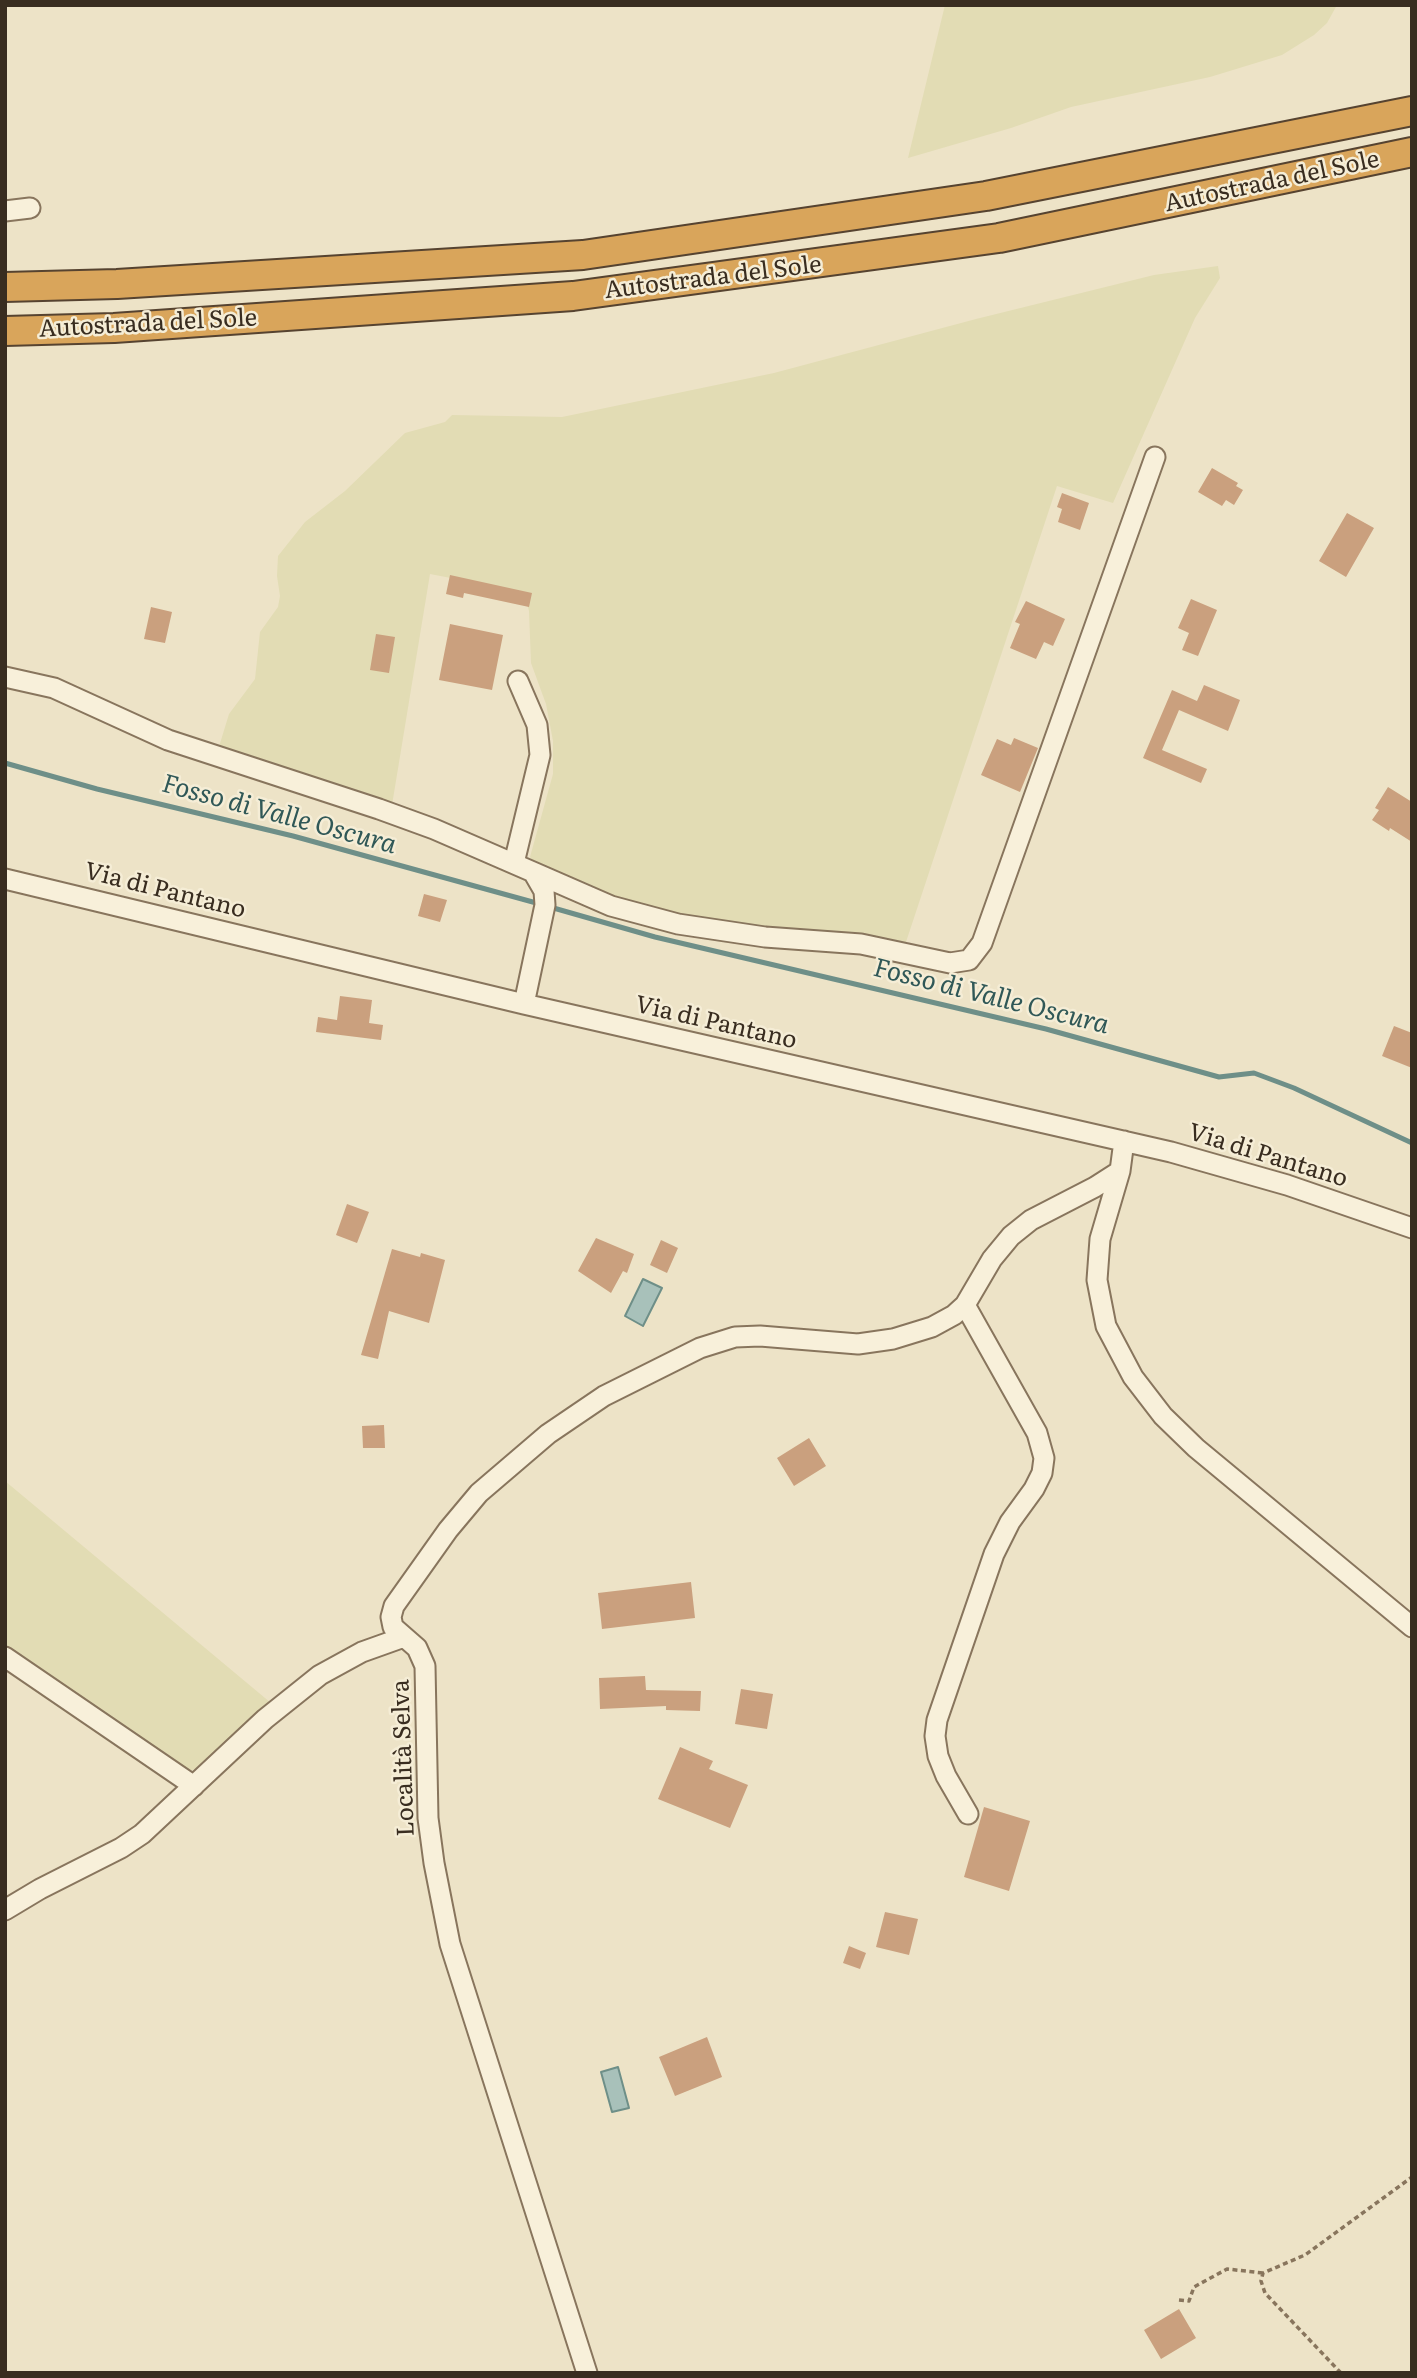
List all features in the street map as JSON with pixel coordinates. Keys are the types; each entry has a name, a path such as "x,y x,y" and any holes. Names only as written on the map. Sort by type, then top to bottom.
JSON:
{"highway":[{"name":"Autostrada del Sole","path":"5,287 117,284 583,255 986,197 1412,111"},
{"name":"Autostrada del Sole","path":"5,331 114,328 587,295 999,238 1412,152"}],"street":[{"path":"5,211 30,208"},
{"path":"5,677 54,688 167,740 379,809 514,863 595,901 669,922 748,935 860,944 950,963 969,960 982,943 1154,457"},
{"path":"514,863 540,755 537,724 518,681"},
{"path":"524,1004 545,905 544,891 533,872"},
{"name":"Via di Pantano","path":"5,879 524,1004 1124,1141 1248,1174 1412,1228"},
{"path":"1124,1141 1120,1171 1100,1239 1097,1280 1106,1326 1133,1377 1163,1416 1196,1448 1412,1627"},
{"name":"Località Selva","path":"587,2373 450,1944 428,1818 425,1666 417,1648 391,1622 394,1606 457,1519 487,1485 561,1424 604,1396 700,1348 726,1339 760,1336 839,1344 875,1343 932,1327 965,1305 992,1259 1011,1236 1031,1220 1120,1171"},
{"path":"965,1305 1037,1433 1044,1458 1042,1473 1034,1489 1010,1522 994,1554 937,1720 935,1745 941,1767 968,1814"},
{"path":"5,1910 131,1842 158,1821 265,1719 310,1682 345,1659 404,1637"},
{"path":"5,1657 194,1786"}],"path":[{"path":"1179,2300 1189,2301 1194,2287 1227,2269 1263,2273 1305,2255 1412,2177"},
{"path":"1263,2273 1261,2281 1265,2293 1341,2373"}],"shaded area":[{"path":"945,5 1337,5 1327,23 1314,35 1282,55 1210,77 1071,107 1011,128 908,158"},
{"path":"1218,266 1220,278 1195,318 1113,503 1057,486 905,945 802,935 682,918 631,906 541,872 530,857 553,774 553,741 546,704 531,663 529,611 524,592 430,574 392,805 218,750 229,714 255,679 260,632 278,607 278,556 305,522 345,491 405,433 445,422 452,415 562,417 774,373 1154,275"},
{"path":"5,1481 271,1703 202,1767 192,1770 173,1766 5,1654"}],"water":[{"path":"643,1279 662,1288 643,1326 625,1316"},
{"path":"618,2067 629,2108 612,2112 601,2072"}],"building":[{"path":"1212,468 1238,483 1236,486 1243,490 1234,505 1226,500 1222,506 1198,492"},
{"path":"1062,493 1089,503 1080,530 1058,522 1062,509 1057,507"},
{"path":"1347,513 1374,528 1346,577 1319,561"},
{"path":"450,575 532,593 529,607 464,593 463,598 446,594"},
{"path":"1191,599 1217,610 1198,656 1182,650 1189,633 1178,628"},
{"path":"1026,601 1065,619 1053,646 1044,642 1036,659 1010,648 1020,624 1015,622"},
{"path":"151,607 172,612 165,643 144,639"},
{"path":"450,624 503,635 492,690 439,680"},
{"path":"376,634 395,637 389,673 370,670"},
{"path":"1204,685 1240,700 1228,731 1179,710 1162,750 1207,769 1201,783 1143,758 1172,690 1197,701"},
{"path":"1014,738 1038,748 1020,792 981,775 997,739 1011,745"},
{"path":"1388,787 1412,802 1412,842 1372,820 1379,810 1375,808"},
{"path":"424,894 447,900 440,922 418,916"},
{"path":"340,996 372,1000 369,1023 383,1025 381,1040 316,1032 318,1017 337,1020"},
{"path":"1394,1026 1412,1033 1412,1068 1382,1056"},
{"path":"347,1204 369,1212 357,1243 336,1235"},
{"path":"596,1238 634,1254 627,1273 623,1271 611,1293 578,1271"},
{"path":"661,1240 678,1248 667,1273 650,1265"},
{"path":"392,1249 420,1257 421,1253 445,1260 429,1323 389,1311 378,1359 361,1355"},
{"path":"384,1425 385,1448 363,1448 362,1426"},
{"path":"809,1438 826,1466 794,1486 777,1458"},
{"path":"691,1582 695,1618 602,1629 598,1593"},
{"path":"645,1676 646,1690 701,1691 700,1711 666,1710 666,1706 600,1709 599,1678"},
{"path":"741,1689 773,1694 767,1729 735,1724"},
{"path":"680,1747 713,1761 709,1769 748,1785 730,1828 658,1799"},
{"path":"984,1807 1030,1821 1009,1891 964,1877"},
{"path":"885,1912 918,1919 909,1955 876,1947"},
{"path":"849,1946 866,1953 860,1969 843,1963"},
{"path":"707,2037 722,2077 675,2096 659,2057"},
{"path":"1179,2309 1196,2338 1161,2359 1144,2330"}],"waterway":[{"name":"Fosso di Valle Oscura","path":"5,763 97,789 293,836 540,904"},
{"name":"Fosso di Valle Oscura","path":"550,907 655,937 1046,1029 1219,1077 1254,1073 1294,1088 1412,1143"}]}
